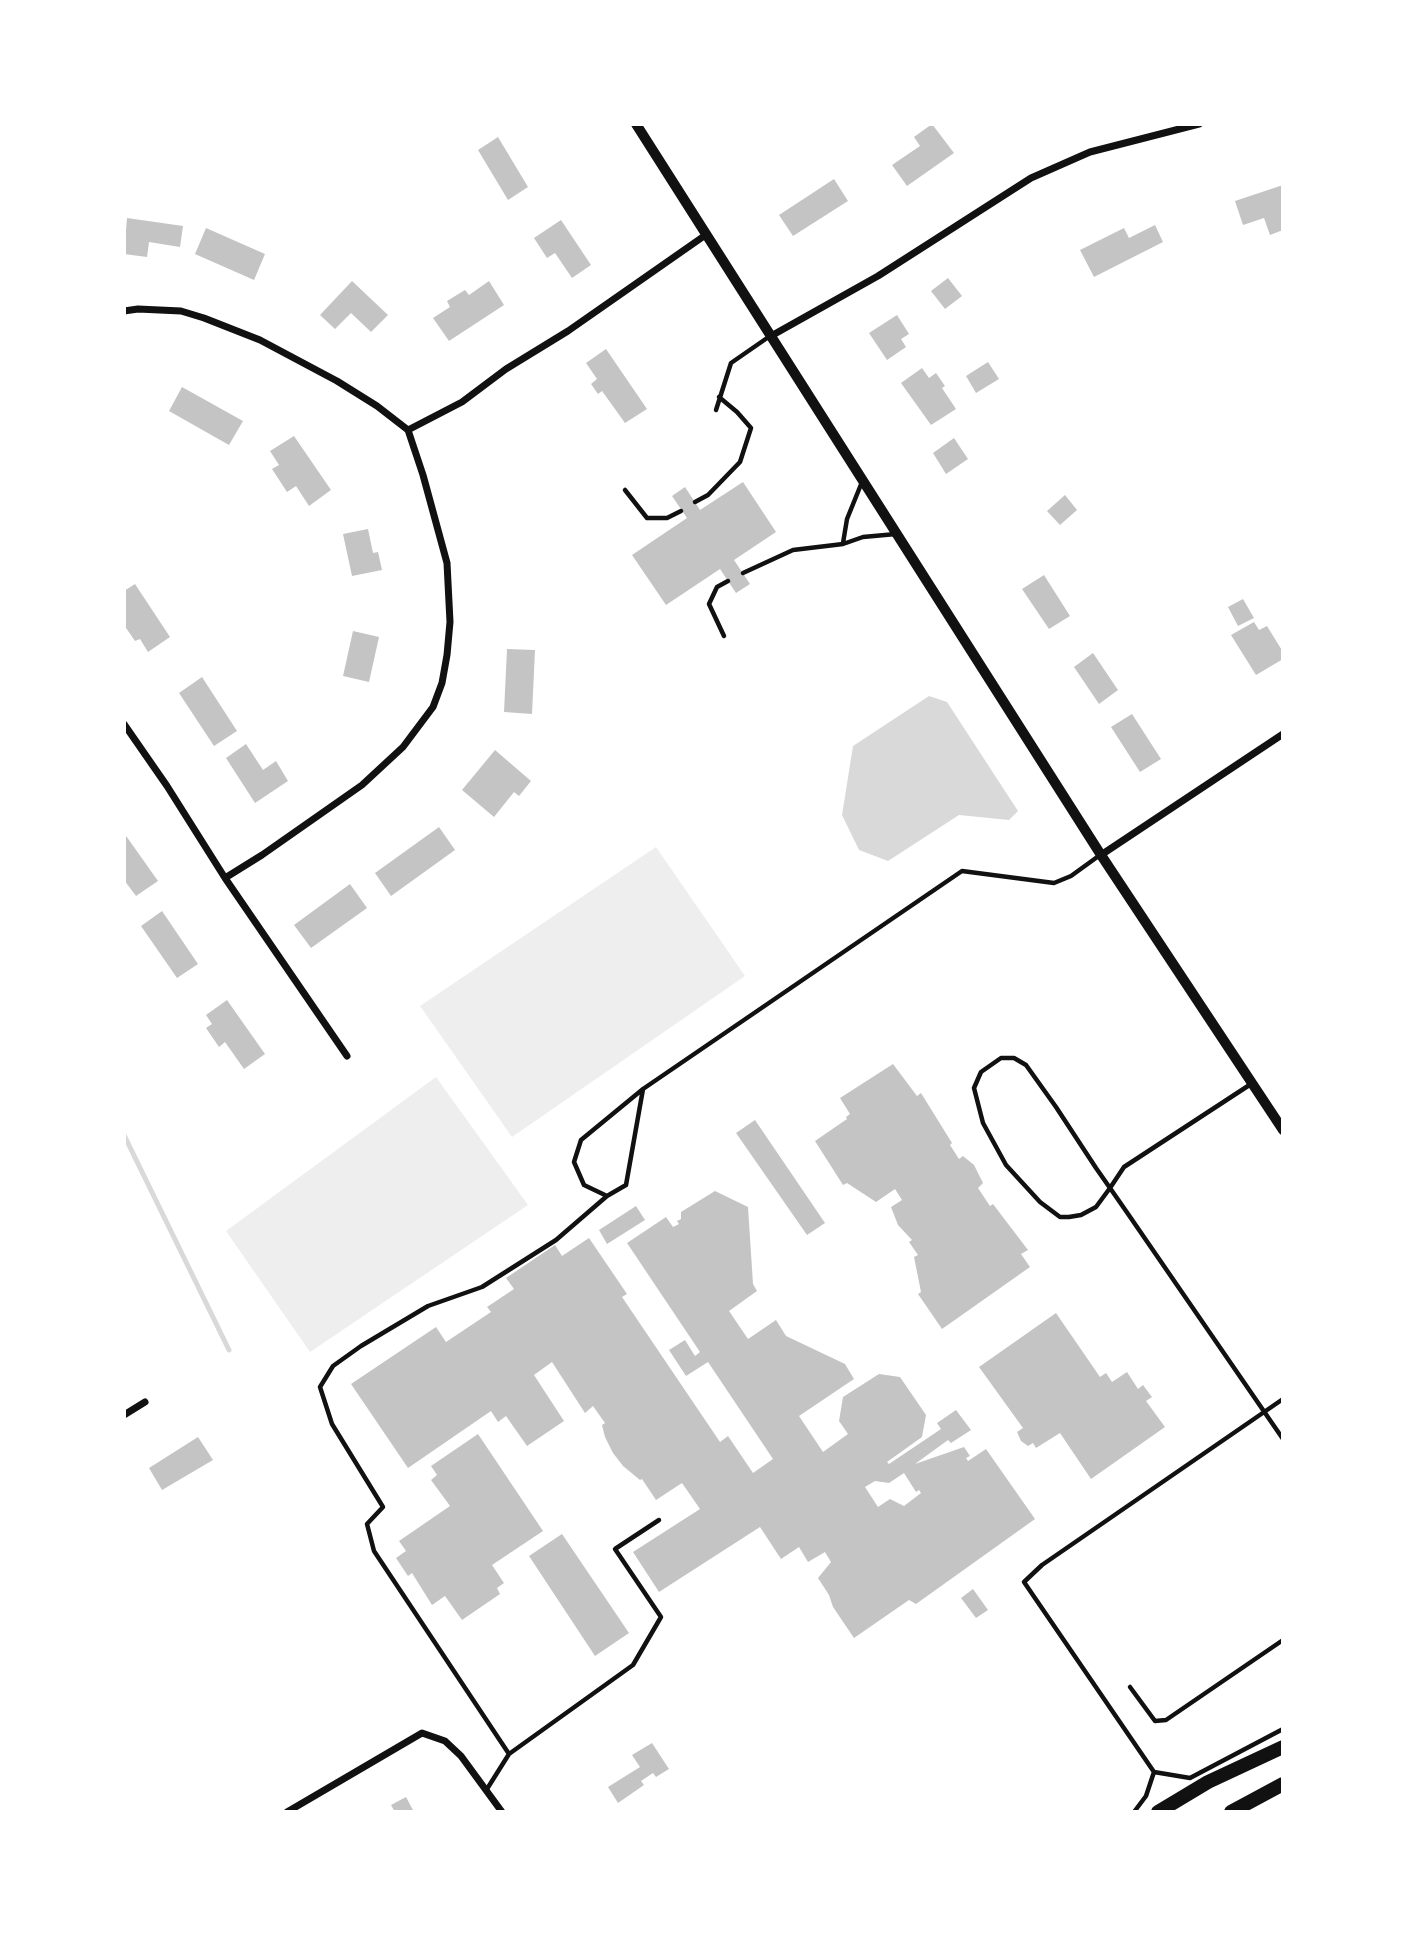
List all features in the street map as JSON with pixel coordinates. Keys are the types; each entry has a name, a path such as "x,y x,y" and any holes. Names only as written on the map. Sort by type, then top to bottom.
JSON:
{"main road":[{"path":"1158,1812 1208,1782 1283,1747"},
{"path":"1231,1812 1251,1807 1283,1784"}],"street":[{"path":"636,124 1101,855 1283,1130"},
{"path":"771,336 878,276 1031,178 1090,152 1199,124"},
{"path":"408,430 462,402 506,369 568,331 707,234"},
{"path":"124,312 138,309 181,312 204,318 248,336 337,381 377,406 408,430 447,563 450,621 448,644 442,683 433,707 403,747 362,785 225,878"},
{"path":"124,724 347,1056"},
{"path":"1101,855 1283,734"},
{"path":"124,1415 145,1402"},
{"path":"287,1812 422,1733 445,1741 461,1756 502,1812"}],"lane":[{"path":"716,410 731,363 771,336"},
{"path":"695,502 708,495 740,462 751,428 719,397"},
{"path":"843,544 848,519 862,480"},
{"path":"625,490 647,518 667,518 681,511"},
{"path":"743,573 793,550 843,544 863,537 897,534"},
{"path":"724,636 709,604 717,587 728,581"},
{"path":"607,1196 584,1185 574,1162 581,1140 643,1089 962,871 1054,883 1071,876 1101,855"},
{"path":"1251,1084 1124,1167 1110,1188 1096,1207 1081,1215 1060,1217 1040,1202 1006,1165 983,1123 974,1087 982,1072 1001,1058 1014,1058 1026,1065 1110,1188 1283,1439"},
{"path":"509,1754 374,1551 367,1524 383,1507 332,1424 320,1387 333,1366 361,1346 428,1306 482,1287 556,1240 607,1196 626,1185 643,1089"},
{"path":"1283,1399 1042,1565 1024,1582 1154,1772 1189,1778 1283,1729"},
{"path":"486,1790 509,1754 633,1665 661,1617 615,1549 659,1520"},
{"path":"1130,1687 1155,1721 1166,1720 1283,1640"},
{"path":"1134,1812 1146,1796 1154,1772"}],"shaded area":[{"path":"929,696 947,702 1018,811 1009,820 959,815 888,861 859,850 842,815 853,746"},
{"path":"656,847 745,976 512,1137 420,1006"},
{"path":"436,1077 528,1205 310,1352 226,1231"}],"building":[{"path":"932,124 954,153 907,186 892,165 920,146 914,137"},
{"path":"498,137 528,187 508,200 478,150"},
{"path":"834,179 848,201 793,236 779,215"},
{"path":"1283,185 1283,230 1270,235 1264,218 1243,225 1235,201"},
{"path":"127,218 183,226 180,247 149,242 147,257 124,254"},
{"path":"561,220 591,265 572,278 555,253 547,258 534,238"},
{"path":"1155,225 1163,242 1094,277 1080,250 1124,228 1129,238"},
{"path":"206,228 265,254 254,280 195,254"},
{"path":"948,278 962,296 945,309 931,291"},
{"path":"352,281 388,315 371,332 351,313 335,329 320,315"},
{"path":"489,281 504,305 449,341 433,318 450,307 447,301 465,290 469,295"},
{"path":"897,315 909,334 901,339 906,347 887,360 869,333"},
{"path":"606,349 647,409 625,423 602,391 598,394 591,384 597,379 586,363"},
{"path":"988,362 999,379 976,393 966,376"},
{"path":"922,368 929,378 936,373 956,409 931,425 901,383"},
{"path":"182,387 243,421 229,445 169,411"},
{"path":"294,436 331,490 309,506 296,486 287,492 272,469 279,465 270,451"},
{"path":"954,438 968,459 946,474 933,453"},
{"path":"743,482 776,532 734,560 750,584 736,593 720,569 666,605 632,555 687,518 672,496 685,487 700,510"},
{"path":"1065,495 1077,510 1060,525 1047,511"},
{"path":"368,529 373,553 378,552 382,570 352,576 343,534"},
{"path":"1044,575 1070,616 1049,629 1022,589"},
{"path":"135,584 170,637 148,652 140,639 135,641 124,625 124,591"},
{"path":"1243,599 1254,618 1238,626 1228,607"},
{"path":"1254,622 1259,630 1267,626 1283,652 1283,659 1256,675 1231,635"},
{"path":"353,631 379,637 369,682 343,676"},
{"path":"507,649 535,650 532,714 504,712"},
{"path":"1093,653 1118,690 1099,704 1074,667"},
{"path":"202,677 237,731 214,746 179,693"},
{"path":"1132,714 1161,759 1140,772 1111,727"},
{"path":"246,744 263,770 276,761 288,781 255,803 226,758"},
{"path":"495,750 531,781 519,796 514,792 494,817 462,790"},
{"path":"439,827 455,850 391,896 375,873"},
{"path":"124,833 158,881 136,896 124,880"},
{"path":"350,884 367,908 311,948 294,925"},
{"path":"162,911 198,964 177,978 141,926"},
{"path":"227,1000 265,1054 244,1069 225,1042 219,1047 206,1028 212,1024 206,1015"},
{"path":"893,1064 917,1096 921,1093 959,1159 963,1156 974,1165 983,1183 978,1188 1028,1250 1021,1254 1030,1267 942,1329 918,1294 921,1292 914,1257 918,1255 909,1242 912,1240 898,1225 891,1207 902,1200 895,1189 876,1202 847,1183 843,1185 815,1141 847,1119 850,1114 840,1098"},
{"path":"755,1120 825,1223 807,1235 736,1133"},
{"path":"715,1191 748,1207 753,1284 757,1291 729,1311 748,1339 776,1320 786,1336 845,1364 854,1379 799,1416 823,1452 848,1434 839,1421 843,1397 879,1374 900,1377 926,1415 922,1437 887,1462 889,1464 941,1429 937,1423 956,1410 971,1430 951,1443 948,1440 915,1464 964,1447 970,1456 966,1458 968,1461 986,1449 1035,1519 916,1604 909,1600 854,1638 818,1578 831,1562 825,1552 808,1562 799,1547 781,1559 760,1527 659,1592 633,1552 700,1509 682,1483 656,1500 642,1479 623,1466 613,1453 605,1437 602,1425 605,1423 593,1406 585,1413 552,1362 534,1375 564,1421 527,1446 506,1416 498,1422 491,1411 408,1468 351,1384 436,1327 446,1342 491,1312 487,1307 514,1289 506,1278 555,1245 562,1256 589,1238 627,1294 622,1297 720,1442 728,1436 753,1473 773,1459 708,1362 686,1376 669,1350 685,1340 695,1356 700,1352 627,1243 666,1217 673,1227 679,1224 677,1221 681,1219 681,1212","holes":["904,1473 916,1492 919,1490 921,1493 904,1506 890,1499 878,1507 865,1487 875,1481 889,1483"]},
{"path":"636,1206 645,1220 607,1244 599,1230"},
{"path":"1056,1313 1100,1377 1106,1373 1112,1382 1127,1372 1138,1389 1143,1385 1152,1397 1146,1401 1165,1427 1091,1479 1060,1433 1036,1448 1033,1443 1028,1446 1021,1441 1017,1432 1023,1428 979,1367"},
{"path":"478,1434 543,1531 492,1565 504,1583 497,1588 500,1594 462,1620 445,1596 432,1605 412,1573 408,1576 396,1558 406,1551 399,1541 450,1506 431,1480 437,1475 431,1466"},
{"path":"198,1437 213,1460 162,1490 149,1468"},
{"path":"562,1534 629,1633 595,1656 529,1556"},
{"path":"973,1589 988,1610 976,1618 961,1598"},
{"path":"652,1743 669,1769 656,1777 653,1773 641,1781 644,1785 618,1803 608,1787 640,1767 632,1755"},
{"path":"406,1797 414,1812 395,1812 391,1805"}],"waterway":[{"path":"124,1135 229,1350"}]}
